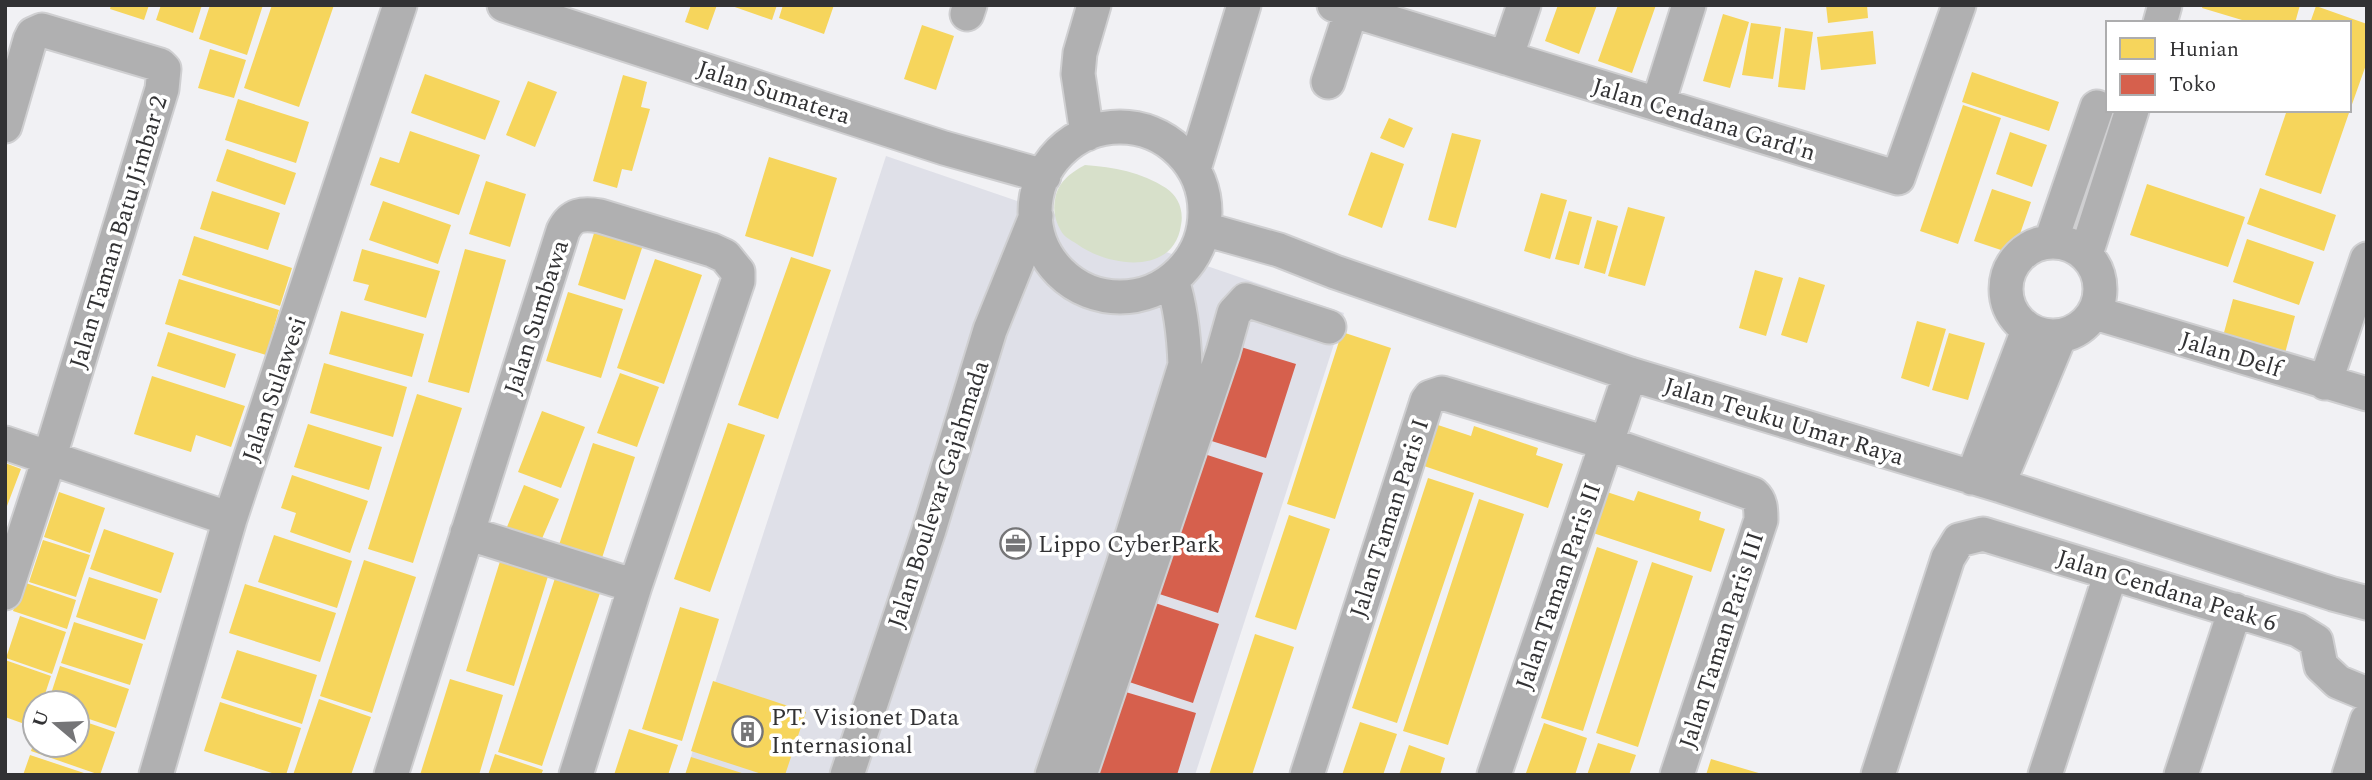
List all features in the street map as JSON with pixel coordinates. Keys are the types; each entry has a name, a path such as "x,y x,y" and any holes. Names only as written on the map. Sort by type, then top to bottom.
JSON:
{"street":[{"name":"Jalan Sulawesi","path":"156,775 230,519 400,5"},
{"name":"Jalan Sumatera","path":"504,5 944,148 1044,176"},
{"path":"1087,134 1078,74 1080,53 1094,5"},
{"path":"1194,169 1244,5"},
{"path":"1506,58 1524,5"},
{"path":"1658,104 1689,5"},
{"name":"Jalan Cendana Gard'n","path":"1346,7 1898,178 1959,5"},
{"path":"1328,82 1346,7"},
{"name":"Jalan Taman Batu Jimbar 2","path":"5,125 30,40 33,34 41,30 160,65 164,69 162,89 50,458"},
{"path":"2051,241 2097,107"},
{"path":"2086,254 2131,112"},
{"path":"1117,127 1147,131 1182,152 1194,169 1202,188 1205,208 1204,229 1197,248 1186,266 1172,280 1154,290 1134,296 1114,297 1094,293 1075,284 1059,271 1047,255 1039,236 1036,216 1037,195 1044,176 1062,151 1087,134 1117,127"},
{"name":"Jalan Sumbawa","path":"391,775 567,222 586,213 712,250 725,256 733,264 738,272 738,281 635,586 576,775"},
{"name":"Jalan Boulevar Gajahmada","path":"847,775 929,530 990,330 1036,216"},
{"name":"Jalan Teuku Umar Raya","path":"1204,229 1279,250 1626,386 1985,481 2367,603"},
{"path":"2051,241 2076,246 2086,254 2093,262 2101,282 2095,313 2074,332 2060,336 2028,330 2017,320 2009,307 2006,292 2007,277 2013,263 2023,252 2037,244 2051,241"},
{"path":"2325,383 2367,260"},
{"path":"1172,280 1204,409"},
{"path":"1080,775 1234,313 1246,300 1329,327"},
{"name":"Jalan Delf","path":"2095,313 2367,394"},
{"path":"1985,481 2028,330"},
{"path":"1052,775 1123,565 1185,365 1184,335"},
{"path":"1985,481 2060,336"},
{"name":"Jalan Taman Paris II","path":"1494,775 1626,386"},
{"name":"Jalan Taman Paris I","path":"1307,775 1430,397 1446,393 1606,443"},
{"path":"5,443 230,519"},
{"name":"Jalan Taman Paris III","path":"1606,443 1753,494 1761,507 1760,520 1677,775"},
{"path":"5,593 50,458"},
{"path":"467,533 635,586"},
{"name":"Jalan Cendana Peak 6","path":"1878,775 1948,558 1959,540 1983,534 2298,629 2316,641 2321,666 2339,682 2367,695"},
{"path":"2045,775 2111,573"},
{"path":"2181,775 2235,610"},
{"path":"2349,775 2367,720"}],"shaded area":[{"name":"Lippo CyberPark","path":"886,156 1344,313 1195,775 685,775"}],"green space":[{"path":"1085,165 1137,174 1157,182 1174,195 1181,209 1182,219 1176,241 1166,253 1153,259 1122,262 1090,252 1064,235 1055,216 1056,194 1065,179"}],"building: Hunian":[{"path":"111,5 149,5 144,20 110,9"},
{"path":"161,5 202,5 193,33 156,20"},
{"path":"210,5 263,5 247,55 199,39"},
{"path":"272,5 334,5 299,107 244,88"},
{"path":"691,5 717,5 708,30 685,22"},
{"path":"729,5 777,5 772,20"},
{"path":"783,5 834,5 824,34 779,18"},
{"path":"1558,5 1597,5 1579,54 1545,41"},
{"path":"1618,5 1656,5 1632,73 1598,61"},
{"path":"1826,5 1867,5 1868,18 1828,23"},
{"path":"2203,5 2300,5 2296,21 2245,21 2202,8"},
{"path":"2316,6 2367,24 2367,62 2351,107 2351,21 2311,21"},
{"path":"1723,14 1749,22 1730,88 1703,81"},
{"path":"1751,23 1781,27 1773,79 1742,75"},
{"path":"922,25 954,36 936,90 904,79"},
{"path":"1785,28 1813,32 1805,90 1778,87"},
{"path":"1873,31 1876,64 1821,70 1817,37"},
{"path":"210,49 246,60 234,98 198,88"},
{"path":"1972,72 2059,102 2049,131 1962,102"},
{"path":"425,74 500,101 485,140 411,113"},
{"path":"623,75 647,82 641,107 650,109 632,171 622,169 617,188 593,181"},
{"path":"528,81 557,92 535,147 506,135"},
{"path":"238,99 309,122 296,163 225,140"},
{"path":"1963,105 2001,118 1958,244 1920,231"},
{"path":"2286,112 2349,112 2321,194 2265,175"},
{"path":"1389,118 1413,128 1404,148 1380,138"},
{"path":"410,131 480,155 459,215 370,185 380,157 399,163"},
{"path":"2010,132 2047,145 2032,187 1996,174"},
{"path":"1452,133 1481,140 1456,228 1428,220"},
{"path":"227,149 296,173 285,205 216,181"},
{"path":"1371,152 1404,164 1382,228 1348,215"},
{"path":"769,157 837,178 813,257 745,236"},
{"path":"486,181 526,194 510,247 469,234"},
{"path":"2147,184 2245,217 2228,267 2130,235"},
{"path":"2260,188 2336,215 2324,251 2247,224"},
{"path":"1992,189 2031,202 2013,254 1974,241"},
{"path":"212,191 280,213 268,250 200,229"},
{"path":"1541,193 1567,200 1550,259 1524,251"},
{"path":"383,201 451,225 438,264 369,240"},
{"path":"1628,207 1665,217 1645,286 1608,276"},
{"path":"1569,211 1592,217 1579,265 1555,259"},
{"path":"1597,220 1618,226 1605,274 1584,268"},
{"path":"595,230 643,245 625,300 578,285"},
{"path":"194,236 292,268 280,306 182,275"},
{"path":"2247,239 2314,262 2299,305 2233,282"},
{"path":"362,249 440,271 426,318 364,300 369,285 353,281"},
{"path":"465,249 506,260 469,393 428,382"},
{"path":"791,257 831,270 778,419 738,405"},
{"path":"655,259 702,275 664,384 617,368"},
{"path":"1755,270 1783,278 1766,336 1739,328"},
{"path":"1799,277 1825,285 1807,343 1781,335"},
{"path":"179,279 279,310 266,355 165,324"},
{"path":"568,292 623,309 601,378 546,361"},
{"path":"2233,299 2295,316 2284,357 2222,340"},
{"path":"341,311 424,334 412,377 329,354"},
{"path":"1917,321 1946,329 1929,387 1901,378"},
{"path":"168,332 236,354 225,388 157,366"},
{"path":"1342,332 1391,348 1335,519 1287,504"},
{"path":"1949,333 1985,343 1968,400 1932,390"},
{"path":"324,363 407,387 393,437 310,413"},
{"path":"620,373 659,387 637,447 597,433"},
{"path":"152,376 245,406 231,447 196,435 191,452 134,434"},
{"path":"417,394 462,408 413,563 368,549"},
{"path":"542,411 585,427 561,488 518,472"},
{"path":"728,423 765,435 710,592 674,579"},
{"path":"308,424 382,447 369,490 294,467"},
{"path":"1438,425 1471,436 1474,426 1538,448 1536,455 1563,464 1548,508 1424,466"},
{"path":"593,443 635,457 602,558 559,545"},
{"path":"5,463 21,469 7,506 5,505"},
{"path":"292,475 368,501 350,553 290,532 296,513 281,508"},
{"path":"1428,478 1474,493 1397,723 1352,708"},
{"path":"524,485 559,499 541,541 507,527"},
{"path":"1601,490 1634,501 1638,491 1701,512 1699,520 1725,529 1711,572 1587,531"},
{"path":"59,492 105,508 90,553 44,537"},
{"path":"1479,499 1524,514 1448,745 1403,731"},
{"path":"1289,515 1330,529 1296,630 1255,617"},
{"path":"104,529 174,553 161,593 90,569"},
{"path":"274,535 352,561 337,608 258,582"},
{"path":"43,540 90,555 76,597 29,582"},
{"path":"1597,547 1638,561 1583,731 1541,718"},
{"path":"501,558 549,573 514,686 466,671"},
{"path":"364,560 416,577 372,713 320,696"},
{"path":"1652,562 1693,576 1638,747 1596,733"},
{"path":"558,569 603,584 542,766 498,752"},
{"path":"89,577 158,599 145,640 76,617"},
{"path":"23,582 76,600 67,629 13,611"},
{"path":"245,584 336,613 320,662 229,633"},
{"path":"680,607 719,619 682,741 642,729"},
{"path":"20,616 66,632 52,674 6,658"},
{"path":"74,622 143,644 130,685 61,663"},
{"path":"1255,634 1294,647 1252,775 1209,775"},
{"path":"237,650 317,675 302,724 221,698"},
{"path":"5,660 51,676 47,689 21,689 21,723 5,717"},
{"path":"60,666 129,689 116,728 91,720 91,689 53,689"},
{"path":"450,679 503,695 479,775 420,775"},
{"name":"PT. Visionet Data Internasional","path":"713,681 806,712 785,775 765,775 691,751"},
{"path":"319,699 371,717 351,775 293,775"},
{"path":"220,702 301,728 286,775 278,775 204,751"},
{"path":"1360,722 1397,734 1383,775 1342,775"},
{"path":"1544,723 1587,738 1575,775 1526,773"},
{"path":"91,724 115,732 100,775 54,759 91,759"},
{"path":"629,729 678,745 668,775 614,775"},
{"path":"1598,743 1636,755 1629,775 1587,775"},
{"path":"1409,745 1445,758 1440,775 1399,775"},
{"path":"495,754 543,770 541,775 488,775"},
{"path":"691,757 745,774 745,775 685,775"},
{"path":"29,759 42,759 87,774 87,775 23,775"},
{"path":"1711,759 1762,774 1762,775 1706,775"}],"building: Toko":[{"path":"1231,344 1296,364 1266,458 1202,438"},
{"path":"1195,451 1263,473 1218,613 1150,591"},
{"path":"1143,599 1219,624 1193,703 1117,678"},
{"path":"1119,690 1196,713 1177,775 1093,775"}],"place":[{"name":"Lippo CyberPark","path":"1015,544"},
{"name":"PT. Visionet Data Internasional","path":"748,731"}]}
